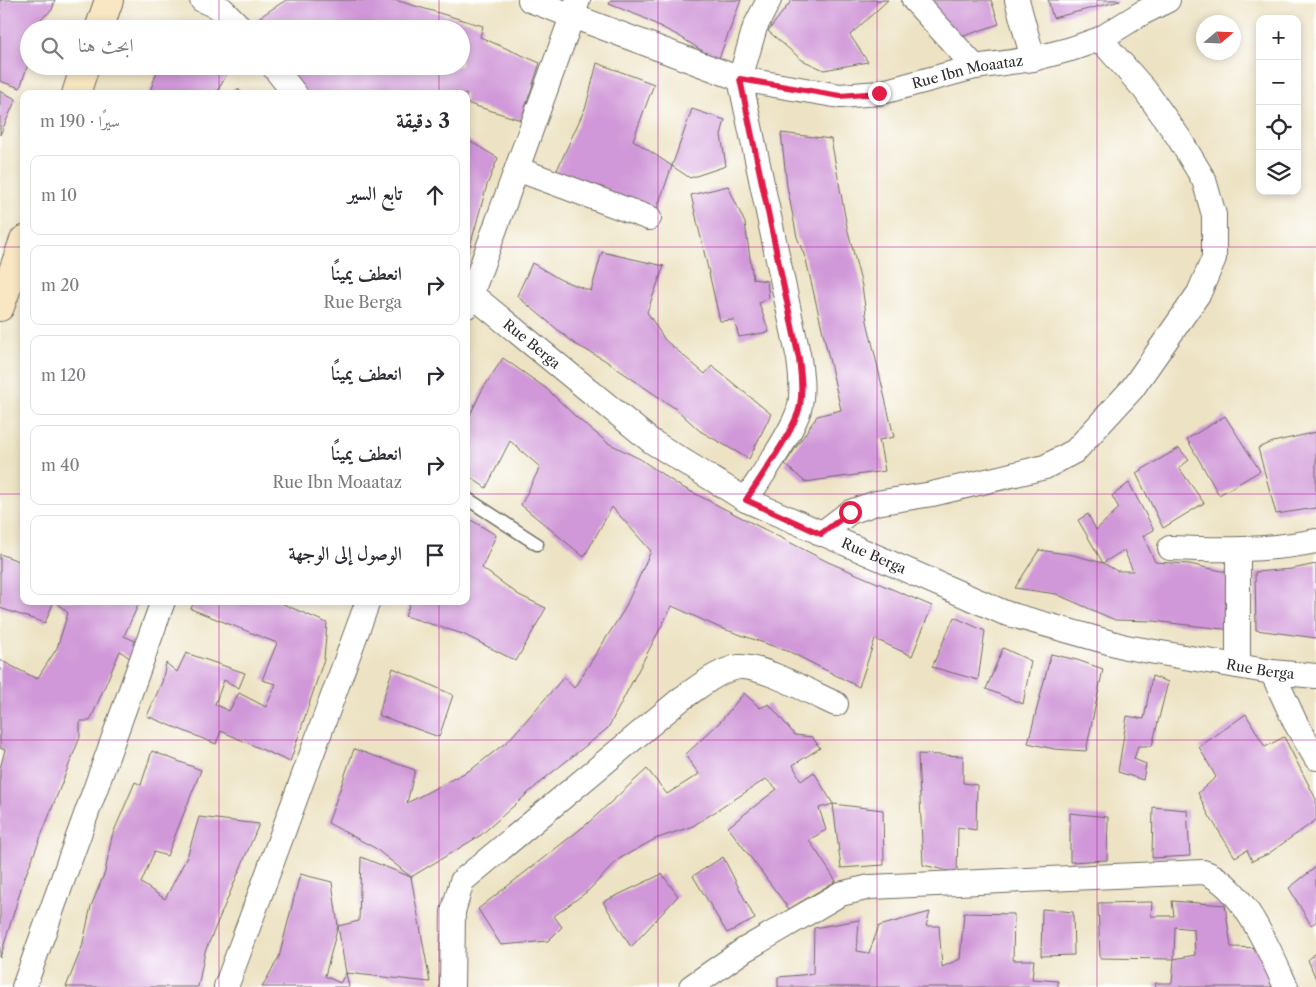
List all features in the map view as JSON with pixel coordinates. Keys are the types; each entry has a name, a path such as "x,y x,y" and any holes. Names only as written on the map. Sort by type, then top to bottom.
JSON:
{"main road":[{"path":"102,20 109,0"},
{"path":"77,90 83,75"},
{"path":"0,307 20,251"}],"street":[{"name":"Rue Ibn Moaataz","path":"530,0 575,8 740,79 840,96 860,96 879,93 975,67 1032,59 1100,39 1142,13 1168,0"},
{"path":"746,500 793,425 800,407 802,388 799,359 740,79 755,27 769,0"},
{"path":"914,0 975,67"},
{"path":"1017,0 1032,59"},
{"path":"217,3 233,20"},
{"path":"470,293 575,8"},
{"path":"821,534 850,512 876,503 932,494 1045,467 1075,450 1132,389 1199,292 1214,258 1214,215 1204,180 1179,138 1145,90 1100,39"},
{"path":"279,75 292,90"},
{"path":"517,169 649,218"},
{"name":"Rue Berga","path":"470,300 651,441 746,500 821,534 1005,613 1126,647 1272,672 1316,676"},
{"path":"1170,548 1238,551 1316,541"},
{"path":"1238,551 1238,666"},
{"path":"24,987 162,605"},
{"path":"226,987 367,605"},
{"path":"452,987 453,912 462,881 681,699 713,677 737,668 754,667 836,704"},
{"path":"1272,672 1295,722 1316,758"},
{"path":"691,987 744,950 840,894 870,887 1203,872 1215,875 1239,900 1271,955 1286,987"}],"lane":[{"path":"470,501 537,544"}],"building":[{"path":"0,0 55,0 52,10 41,20 20,20 20,75 24,75 20,88 0,81"},
{"path":"286,0 395,0 463,20 255,20"},
{"path":"611,0 741,0 718,61 679,36 642,17 609,4"},
{"path":"792,0 888,0 850,35 868,62 824,70 802,60 768,31"},
{"path":"923,0 991,0 999,24 955,39"},
{"path":"1048,0 1120,0 1120,1 1053,18"},
{"path":"470,22 483,26 480,37 540,63 521,120 470,104 470,90 304,90 290,75 470,75"},
{"path":"597,63 654,84 633,140 672,166 654,217 552,181 586,106"},
{"path":"156,75 226,75 218,90 150,90"},
{"path":"0,91 16,99 0,135"},
{"path":"692,109 725,120 721,135 726,166 690,178 672,166"},
{"path":"781,133 831,139 847,227 862,286 867,321 894,437 879,440 885,471 805,482 785,464 817,416 841,410 806,260 797,237 787,186"},
{"path":"470,141 498,158 487,185 470,246"},
{"path":"728,186 745,223 753,279 767,281 769,298 759,303 769,332 739,337 734,320 720,321 691,195"},
{"path":"602,252 664,266 647,312 665,340 705,374 712,366 771,414 749,459 700,431 676,409 603,359 575,344 517,296 532,263 561,280 591,291"},
{"path":"503,358 547,389 576,417 608,443 640,459 678,485 828,562 932,606 912,656 875,639 859,687 790,652 718,627 672,606 608,728 544,779 481,835 411,877 375,848 328,823 354,749 415,770 407,803 472,769 509,740 564,677 574,688 624,610 651,551 612,507 584,557 521,505 540,467 510,441 486,488 470,477 470,415 482,390"},
{"path":"1225,416 1260,471 1219,495 1187,439"},
{"path":"1316,432 1316,508 1276,514 1258,448 1273,442"},
{"path":"1179,448 1189,460 1179,468 1204,503 1163,528 1136,473"},
{"path":"1129,483 1154,530 1143,536 1155,562 1189,564 1231,573 1232,630 1153,621 1115,620 1056,594 1015,588 1039,550 1073,555 1103,563 1078,520 1088,514 1096,530 1119,508 1112,496","holes":["1124,550 1133,571 1117,571 1103,563"]},
{"path":"470,519 496,535 482,568 519,595 546,608 516,661 463,634 405,616 409,605 470,605"},
{"path":"0,554 20,562 20,605 52,605 45,623 0,608"},
{"path":"1316,564 1316,638 1256,630 1255,572 1292,569"},
{"path":"59,605 138,605 124,636 137,642 131,659 120,651 90,721 80,721 80,737 23,882 0,958 0,768 5,750 0,748 0,660 37,679 57,648 68,613"},
{"path":"192,605 285,605 327,623 324,659 290,762 221,731 216,744 147,716 162,682 166,663 177,672 186,653 245,673 239,688 224,680 215,704 229,711 239,693 266,707 276,684 262,680 277,643 191,609"},
{"path":"954,617 985,631 978,680 932,667"},
{"path":"1003,648 1031,661 1023,704 986,689"},
{"path":"1051,654 1103,669 1086,751 1054,749 1028,743"},
{"path":"393,668 453,695 439,737 378,715"},
{"path":"1152,676 1168,682 1152,746 1138,746 1134,759 1146,764 1143,780 1118,772 1127,716 1144,719"},
{"path":"744,693 760,708 769,704 795,735 812,737 820,748 793,765 801,781 814,772 833,804 819,808 826,830 809,840 836,881 789,909 728,827 777,789 766,779 693,826 655,839 619,859 588,891 554,916 562,927 548,941 501,945 478,909 587,824 647,769 667,794 699,774 685,755 720,722"},
{"path":"1246,714 1265,747 1284,737 1316,799 1316,820 1268,854 1252,861 1247,850 1235,857 1208,814 1198,793 1216,777 1199,747"},
{"path":"152,751 201,770 167,856 154,852 141,883 165,899 187,857 199,817 259,824 205,952 198,987 66,987 82,947 91,906 105,872 112,836 135,782 141,785"},
{"path":"918,754 963,756 963,783 977,785 976,830 958,827 957,873 923,865"},
{"path":"833,804 883,810 884,865 841,868"},
{"path":"1153,807 1187,810 1190,856 1152,858"},
{"path":"1070,813 1108,817 1107,860 1070,862"},
{"path":"361,857 411,877 430,982 346,973 338,926 359,921"},
{"path":"723,857 755,919 727,933 693,876"},
{"path":"1316,867 1316,922 1311,925 1289,888"},
{"path":"300,874 332,882 338,926 325,976 340,983 346,973 349,987 262,987 279,957"},
{"path":"662,874 678,896 631,947 603,902"},
{"path":"1172,901 1225,905 1231,947 1264,948 1272,987 1156,987 1155,983 1172,983 1174,959 1100,958 1098,903 1152,902 1151,916 1174,916","holes":["1175,927 1194,929 1195,955 1174,959"]},
{"path":"1042,909 1073,912 1074,955 1041,956"},
{"path":"930,912 926,926 939,926 942,967 960,959 964,913 1014,914 1013,960 1034,960 1032,979 1058,981 1058,987 778,987 778,977 813,974 814,928 859,920 857,951 869,953 879,926"},
{"path":"1316,953 1316,979 1308,960"}],"route":[{"path":"850,512 821,534 746,500 793,425 800,407 802,388 799,359 740,79 840,96 860,96 879,93"}]}
